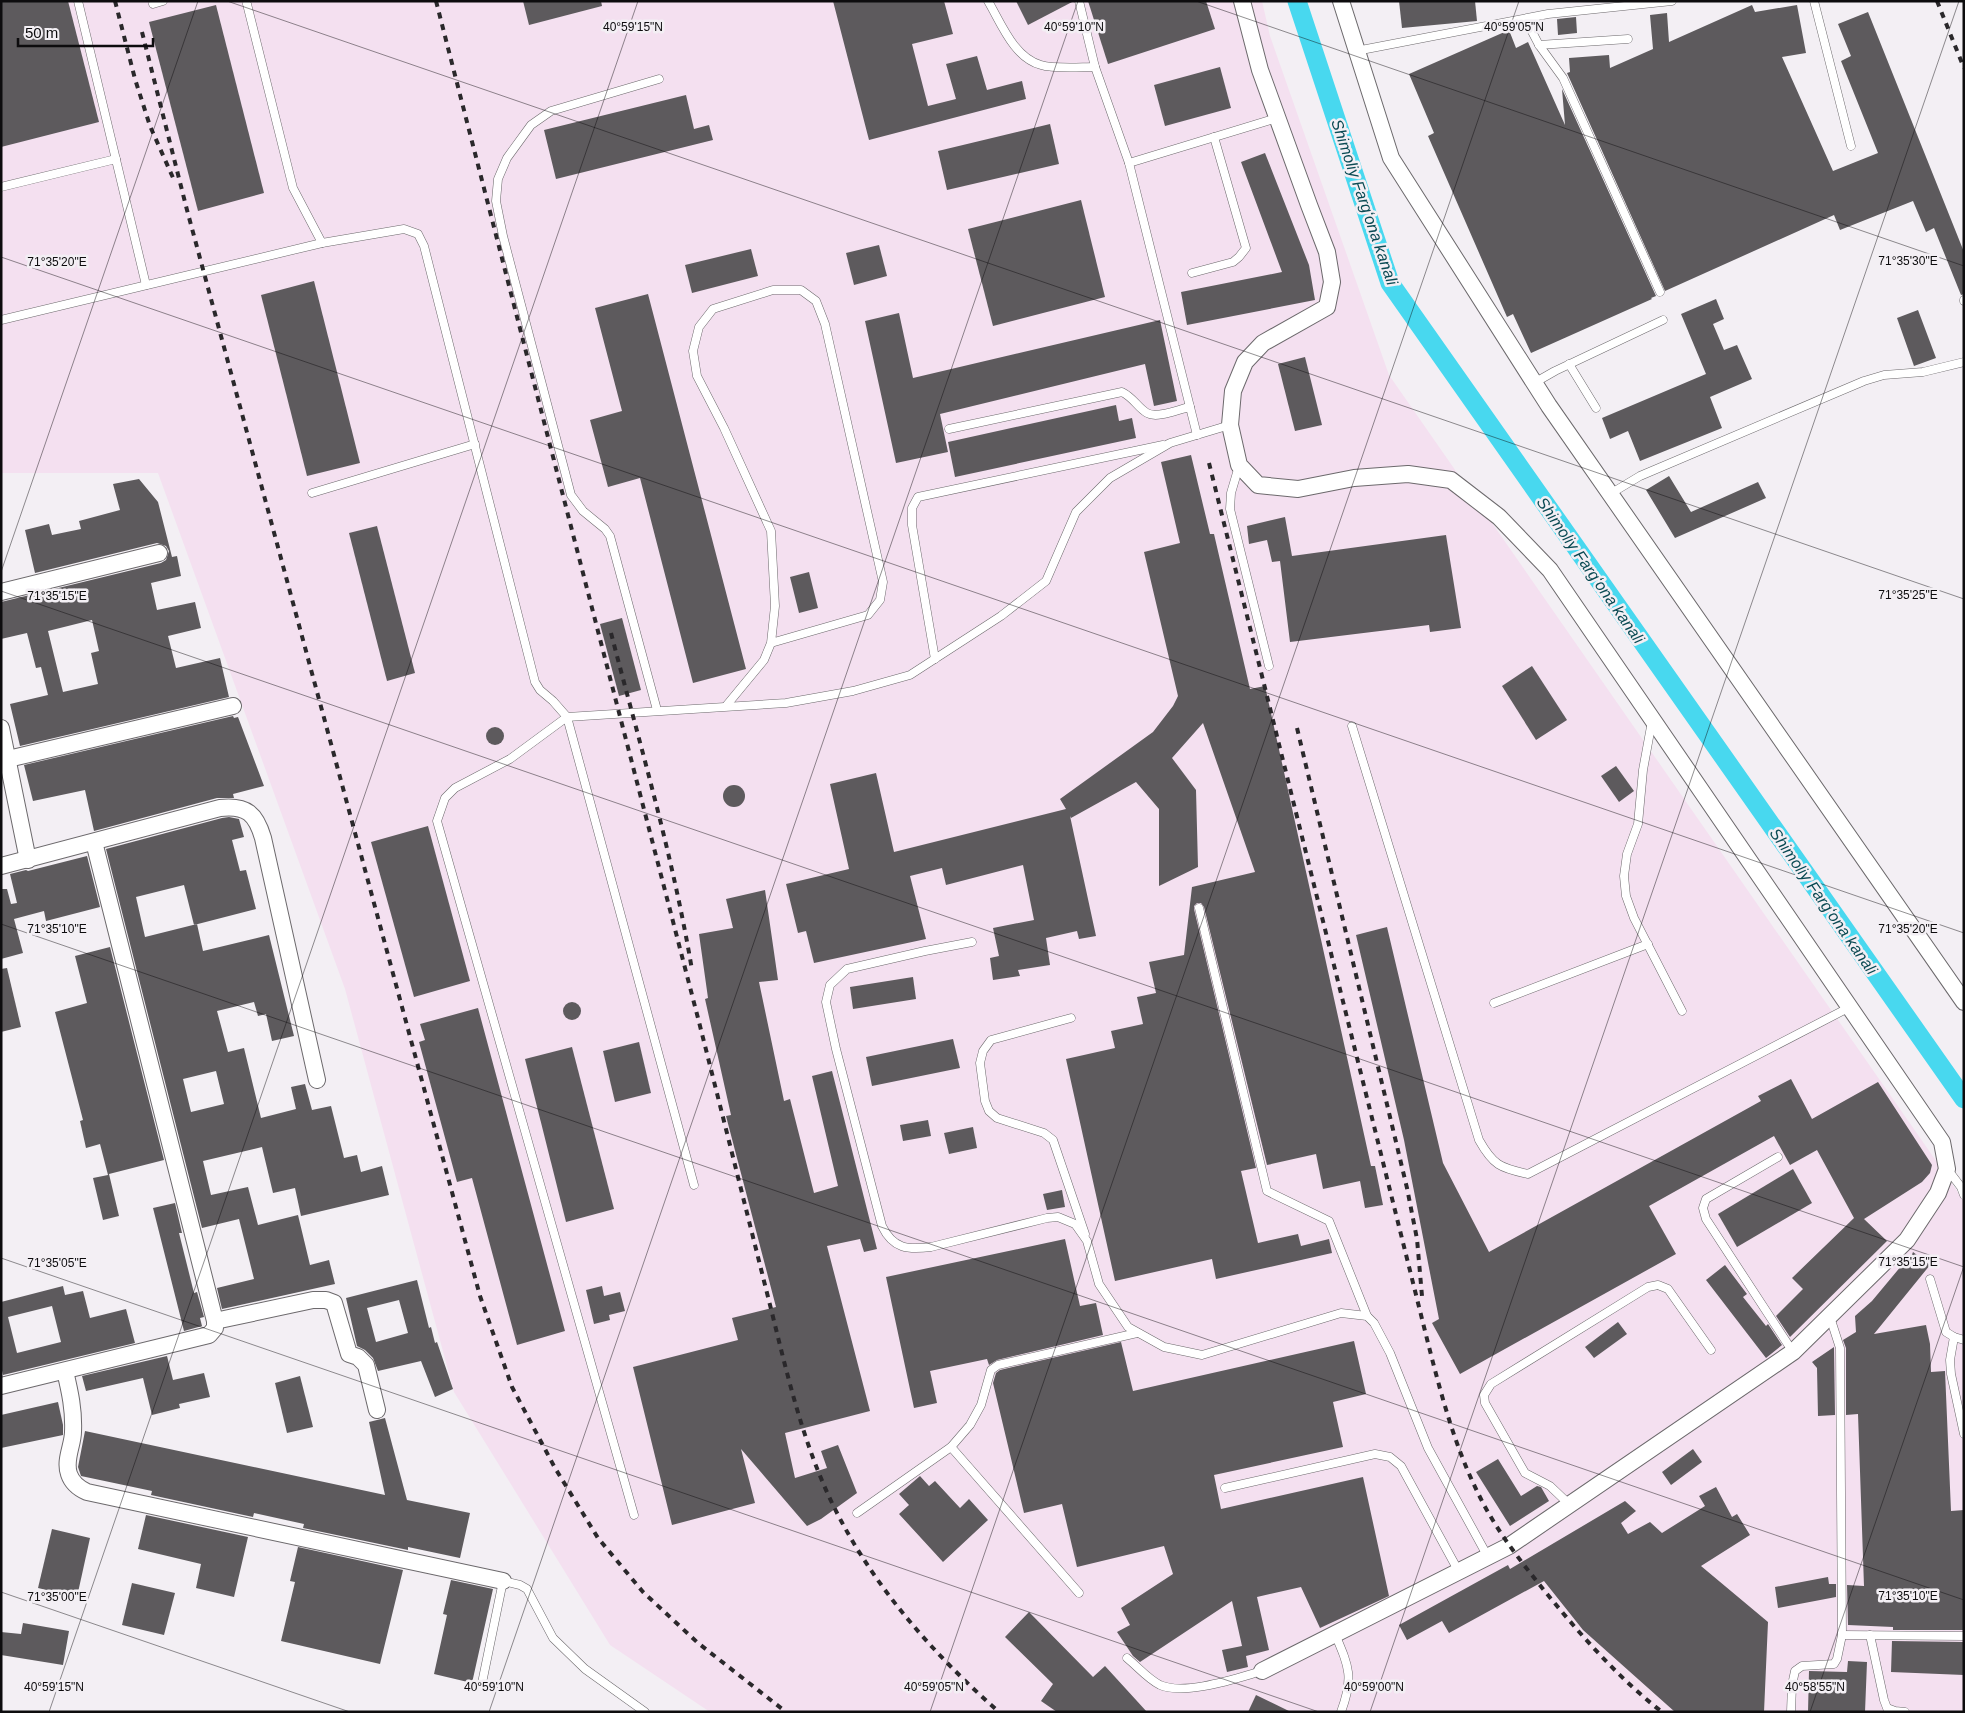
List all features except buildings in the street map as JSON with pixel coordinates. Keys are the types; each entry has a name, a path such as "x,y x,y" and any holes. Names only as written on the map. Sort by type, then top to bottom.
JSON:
{"street":[{"path":"1242,1 1260,70 1327,252 1332,282 1327,307 1263,343 1245,362 1232,391 1230,425 1239,465 1258,485 1298,489 1354,478 1408,474 1451,480 1500,517 1550,570 1652,717 1942,1142 1948,1169 1938,1193 1907,1240 1793,1352 1509,1546 1262,1671"},
{"path":"1341,1 1391,158 1534,384 1964,1002"},
{"path":"1,592 159,553"},
{"path":"5,761 233,706"},
{"path":"1,728 5,761 28,860"},
{"path":"1,866 220,808 242,809 253,815 263,838 318,1080"},
{"path":"1,1386 209,1335 215,1328 215,1321 94,842"},
{"path":"215,1321 312,1300 326,1300 334,1303 349,1354 358,1357 366,1365 377,1410"},
{"path":"65,1371 73,1402 73,1434 68,1456 68,1472 76,1487 86,1492 503,1581"}],"lane":[{"path":"78,1 146,284"},
{"path":"153,4 163,1"},
{"path":"988,1 1010,40 1023,57 1041,66 1095,67"},
{"path":"1079,1 1095,67 1129,163 1198,435"},
{"path":"1356,51 1526,20 1548,14 1672,1"},
{"path":"1814,1 1851,146"},
{"path":"247,4 293,188 322,243"},
{"path":"1526,20 1539,46 1562,78 1660,292"},
{"path":"1539,46 1628,38"},
{"path":"657,710 610,536 605,529 583,511 572,494 503,236 496,202 498,179 508,158 531,126 551,110 659,79"},
{"path":"1129,163 1277,118"},
{"path":"1192,273 1233,262 1239,258 1246,248 1214,137"},
{"path":"1,187 116,159"},
{"path":"1,320 322,243 404,229 418,234 424,246 534,682 567,717 694,1185"},
{"path":"726,706 764,660 772,643 775,606 771,531 724,428 697,376 693,350 699,327 713,309 773,290 801,290 816,301 825,324 883,582 880,600 868,615 772,643"},
{"path":"1534,384 1569,364 1663,320"},
{"path":"1610,494 1640,476 1864,381 1884,375 1923,372 1964,362"},
{"path":"1569,364 1596,408"},
{"path":"948,429 1122,392 1132,396 1148,414 1157,415 1190,407"},
{"path":"935,659 912,525 912,508 918,497 1170,443 1230,425"},
{"path":"634,1515 437,821 445,798 455,788 510,759 567,717 786,702 853,691 910,675 1001,616 1046,581 1076,512 1110,478 1170,443"},
{"path":"312,493 475,444"},
{"path":"1239,465 1231,493 1230,509 1269,666"},
{"path":"1652,717 1642,770 1638,824 1627,854 1624,876 1626,896 1634,918 1682,1011"},
{"path":"1352,726 1479,1140 1489,1158 1506,1169 1528,1174 1850,1007"},
{"path":"1199,908 1267,1191 1329,1220 1367,1316 1374,1324 1390,1354 1428,1448 1488,1557"},
{"path":"972,942 847,969 830,985 826,1002 836,1049 882,1226 887,1236 898,1245 913,1249 931,1247 1047,1218 1058,1217 1075,1224 1088,1241"},
{"path":"1494,1003 1648,944"},
{"path":"1071,1018 991,1040 983,1052 980,1063 985,1101 989,1112 997,1118 1044,1132 1053,1140 1088,1241 1099,1284 1128,1327 1164,1347 1202,1355 1341,1313 1367,1316"},
{"path":"1778,1157 1706,1199 1703,1208 1706,1219 1793,1352"},
{"path":"1948,1169 1961,1187 1964,1195"},
{"path":"1930,1278 1946,1332 1964,1340"},
{"path":"1570,1505 1550,1486 1525,1473 1485,1404 1484,1395 1491,1384 1648,1286 1658,1285 1668,1289 1711,1350"},
{"path":"1791,1712 1792,1685 1796,1671 1802,1666 1834,1664 1837,1659 1842,1635 1840,1348 1830,1317"},
{"path":"857,1513 951,1447 970,1425 981,1405 991,1370 998,1365 1137,1332"},
{"path":"1954,1337 1950,1360 1951,1374 1964,1434"},
{"path":"951,1447 1079,1593"},
{"path":"1225,1488 1375,1454 1390,1457 1400,1466 1459,1572"},
{"path":"482,1683 503,1581 520,1585 527,1589 553,1638 584,1669 645,1712"},
{"path":"1335,1634 1348,1664 1349,1682 1341,1712"},
{"path":"1842,1635 1964,1636"},
{"path":"1870,1635 1887,1708 1905,1712"},
{"path":"1128,1658 1152,1680 1173,1688 1212,1684 1262,1671"}],"shaded area":[{"path":"1,1 1262,1 1270,36 1389,375 1964,1201 1964,1712 710,1712 610,1645 454,1392 345,989 158,473 1,473"}],"waterway":[{"name":"Shimoliy Fargʻona kanali","path":"1297,1 1390,283 1964,1099"}],"railway":[{"path":"115,1 135,79 150,126 174,180"},
{"path":"436,1 803,1430 822,1482 834,1507 867,1564 906,1617 928,1642 951,1667 999,1712"},
{"path":"1937,1 1964,68"},
{"path":"142,32 187,210 480,1296 512,1387 555,1468 598,1538 643,1592 698,1643 786,1712"},
{"path":"1209,463 1428,1343 1455,1437 1484,1504 1516,1554 1599,1654 1629,1684 1662,1712"},
{"path":"611,633 666,843 692,970"},
{"path":"1297,728 1407,1188 1417,1239 1422,1296"}]}
